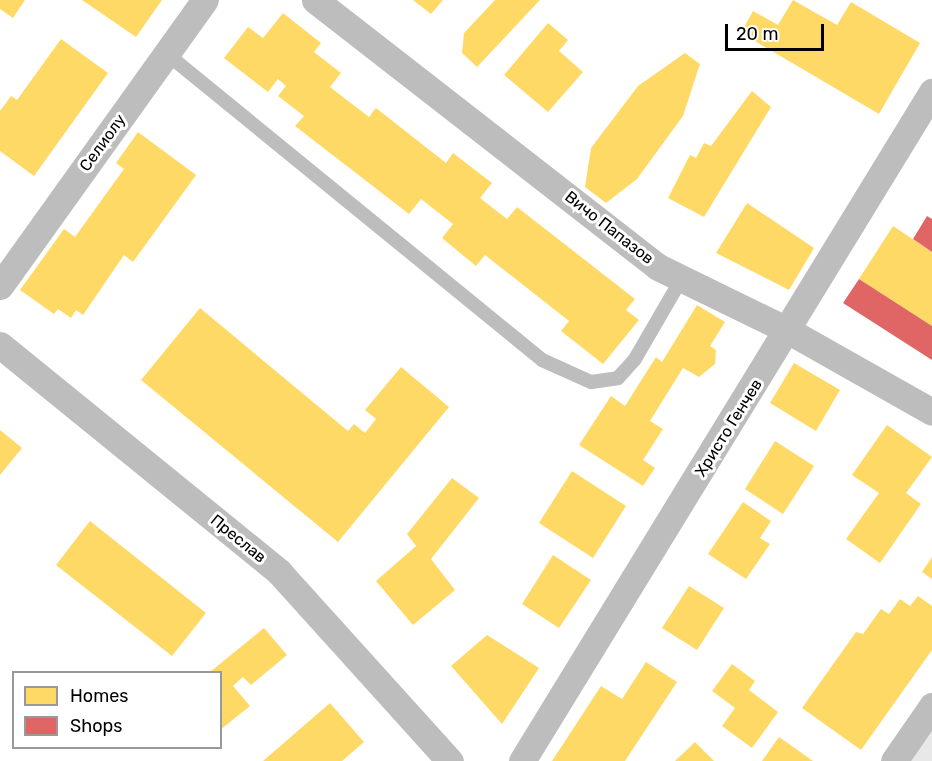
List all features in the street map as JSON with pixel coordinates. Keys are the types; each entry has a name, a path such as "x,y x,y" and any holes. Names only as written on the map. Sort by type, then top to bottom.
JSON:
{"street":[{"name":"Селиолу","path":"0,286 205,0"},
{"name":"Вичо Папазов","path":"315,0 658,267 789,331 932,412"},
{"name":"Христо Генчев","path":"522,761 789,331 932,92"},
{"name":"Преслав","path":"0,345 279,572 450,761"},
{"path":"894,761 932,706"}],"lane":[{"path":"167,54 542,360 591,382 618,378 635,359 682,278"}],"shaded area":[{"path":"932,706 932,761 894,761"}],"building: Homes":[{"path":"0,0 25,0 13,18 0,9"},
{"path":"82,0 162,0 136,37"},
{"path":"413,0 443,0 431,14"},
{"path":"495,0 540,0 477,67 462,53 464,33"},
{"path":"793,0 837,25 851,2 920,43 879,114 741,33 753,11 778,25"},
{"path":"283,13 321,43 314,52 341,73 330,87 369,117 376,108 446,163 453,153 492,183 480,198 507,219 517,207 635,299 626,310 639,320 603,364 561,331 569,321 485,255 476,266 442,238 453,224 421,199 409,214 295,126 304,116 278,96 286,86 278,79 268,92 224,58 248,27 263,38"},
{"path":"548,23 568,40 559,51 583,72 548,112 504,75"},
{"path":"61,39 108,73 34,176 0,151 0,111 11,96 17,100"},
{"path":"685,53 700,64 683,116 637,179 606,203 585,187 591,148 638,86"},
{"path":"752,91 771,107 704,217 668,198 690,155 696,158 704,143 711,146"},
{"path":"138,132 196,175 133,262 124,255 83,315 76,310 71,318 58,309 54,314 20,290 64,229 75,237 124,169 116,163"},
{"path":"747,203 814,248 789,290 716,253"},
{"path":"893,226 932,252 932,326 859,279"},
{"path":"697,305 725,322 710,346 716,350 715,364 699,377 683,368 650,421 663,429 643,460 655,468 643,486 579,445 611,396 625,406 656,357 662,362"},
{"path":"200,308 348,431 354,424 365,433 376,419 365,410 401,367 449,407 338,542 141,380"},
{"path":"794,363 840,390 816,431 770,403"},
{"path":"887,425 932,457 906,493 921,504 880,563 846,539 879,493 852,475"},
{"path":"0,430 22,448 0,475"},
{"path":"775,441 814,466 783,514 745,489"},
{"path":"572,471 626,506 593,558 539,523"},
{"path":"452,478 479,498 431,559 455,590 413,625 376,581 416,546 407,534"},
{"path":"743,502 771,521 760,538 770,544 746,579 708,554"},
{"path":"90,521 206,613 172,656 56,565"},
{"path":"553,555 591,580 559,628 522,604"},
{"path":"932,557 932,579 922,572"},
{"path":"689,586 724,608 697,650 662,628"},
{"path":"918,596 932,606 932,650 861,750 802,708 856,632 863,634 881,609 889,614 900,599 910,606"},
{"path":"264,628 287,655 251,685 243,677 233,686 250,706 222,728 222,671 211,671"},
{"path":"487,635 539,668 502,724 451,666"},
{"path":"646,662 677,682 625,761 552,761 601,686 622,699"},
{"path":"732,664 755,681 749,690 778,712 752,748 722,726 735,708 712,691"},
{"path":"330,703 364,742 342,761 263,761"},
{"path":"779,737 813,761 762,761"},
{"path":"695,742 714,761 675,761"}],"building: Shops":[{"path":"927,216 932,219 932,252 913,239"},
{"path":"859,279 932,326 932,360 843,303"}]}
